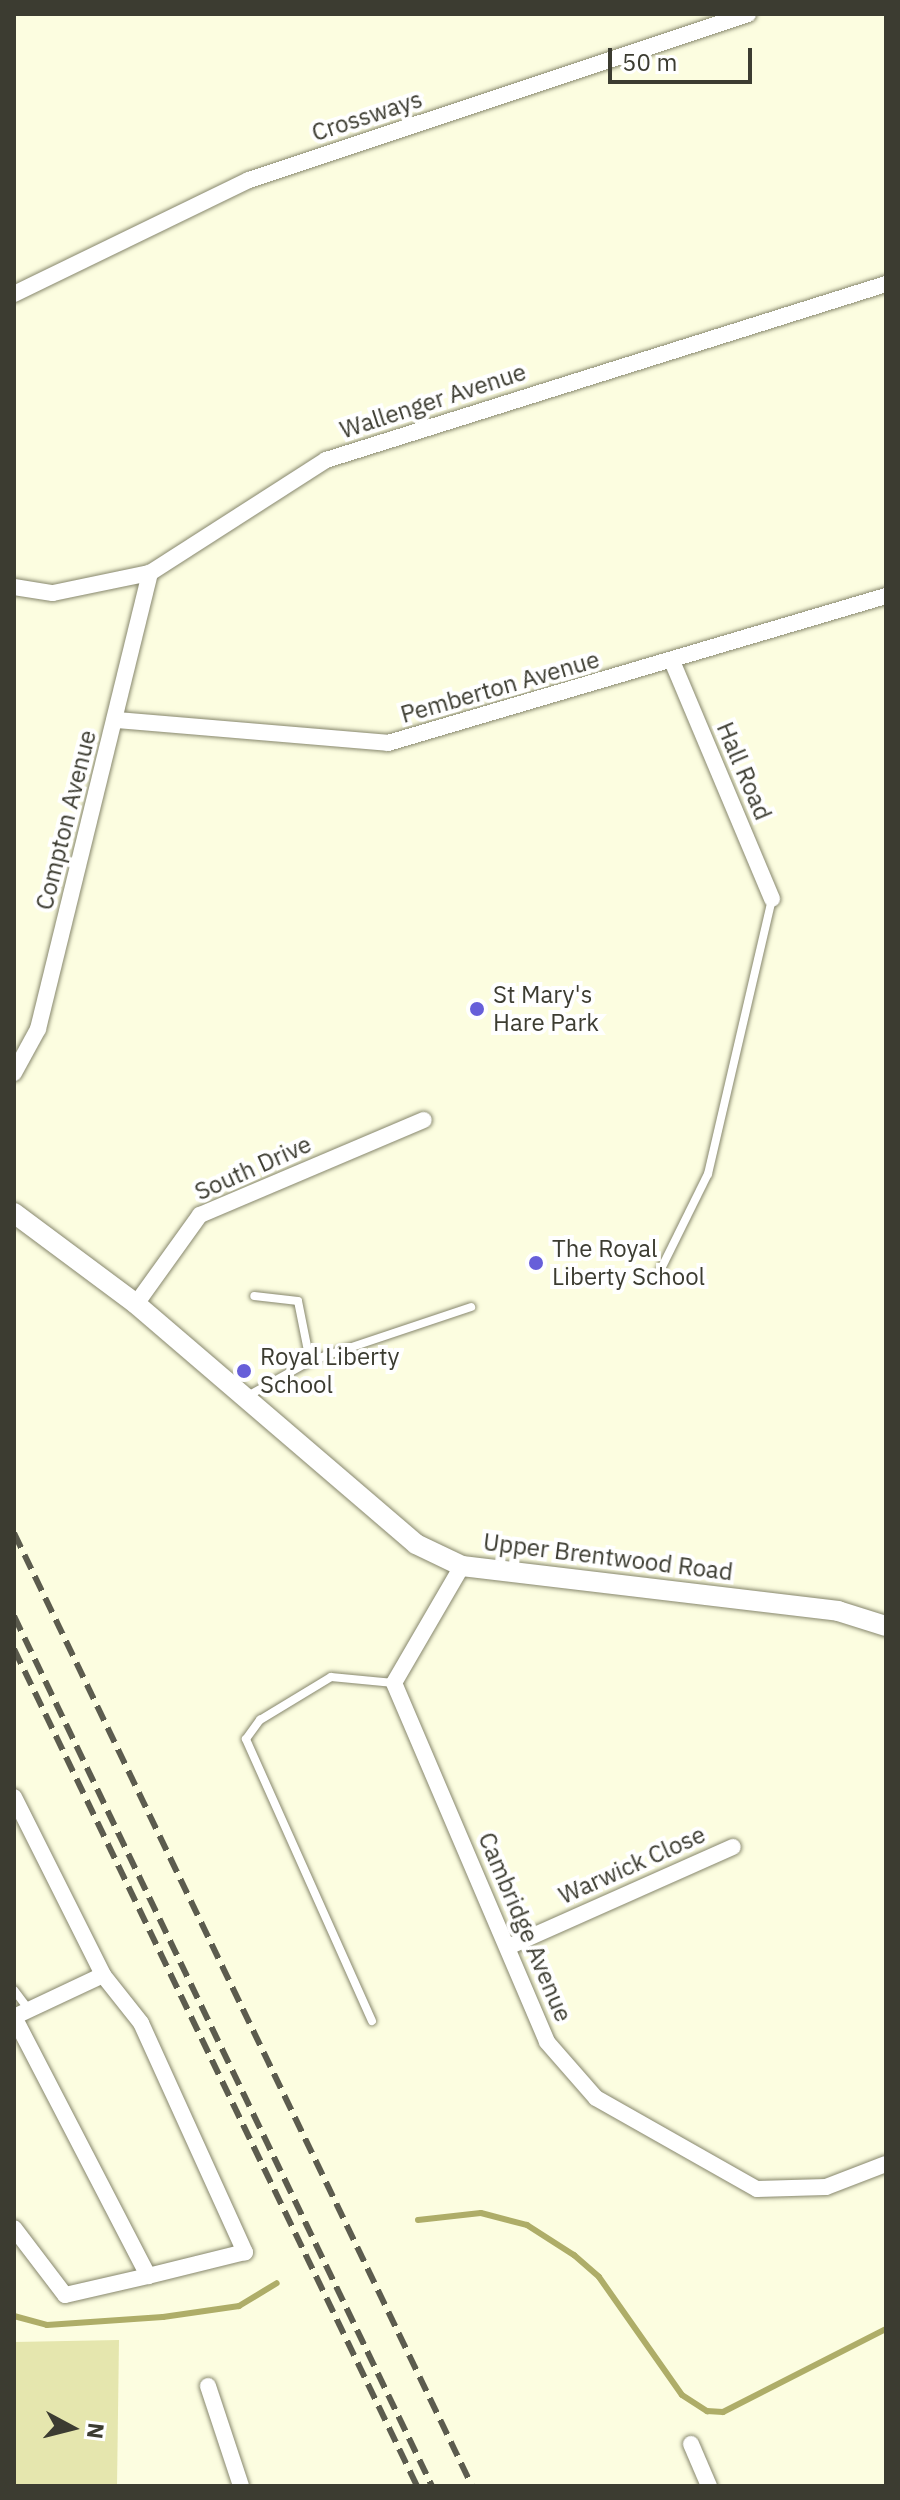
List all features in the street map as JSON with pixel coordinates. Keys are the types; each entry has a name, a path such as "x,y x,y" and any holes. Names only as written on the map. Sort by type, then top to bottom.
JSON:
{"street":[{"name":"Crossways","path":"14,294 249,180 748,14"},
{"name":"Wallenger Avenue","path":"14,587 53,593 150,573 326,460 886,284"},
{"name":"Compton Avenue","path":"14,1073 38,1029 150,573"},
{"name":"Pemberton Avenue","path":"116,720 388,743 886,596"},
{"name":"Hall Road","path":"672,661 772,899"},
{"name":"South Drive","path":"136,1304 200,1215 424,1120"},
{"name":"Upper Brentwood Road","path":"14,1213 136,1304 416,1544 462,1566 838,1611 886,1626"},
{"path":"394,1683 462,1566"},
{"name":"Cambridge Avenue","path":"394,1683 547,2042 596,2098 757,2189 826,2187 886,2164"},
{"path":"14,1797 103,1975 141,2023 245,2252 65,2295 14,2228"},
{"name":"Warwick Close","path":"508,1947 733,1847"},
{"path":"103,1975 20,2014 148,2276"},
{"path":"208,2386 241,2486"},
{"path":"691,2444 709,2486"}],"lane":[{"path":"660,1271 708,1174 772,899"},
{"path":"254,1296 298,1301 310,1361"},
{"path":"246,1398 310,1361 471,1307"},
{"path":"372,2021 246,1739 260,1720 331,1677 394,1683"},
{"path":"14,1990 20,2014"}],"green space":[{"path":"119,2340 117,2486 14,2486 14,2342"}],"waterway":[{"path":"418,2220 481,2213 527,2225 574,2255 599,2277 682,2395 707,2411 723,2412 886,2329"},
{"path":"14,2316 47,2325 163,2317 239,2306 277,2283"}],"railway":[{"path":"14,1533 472,2486"},
{"path":"14,1616 432,2486"},
{"path":"14,1649 417,2486"}],"place":[{"name":"St Mary's Hare Park","path":"477,1009"},
{"name":"The Royal Liberty School","path":"536,1263"},
{"name":"Royal Liberty School","path":"244,1371"}]}
